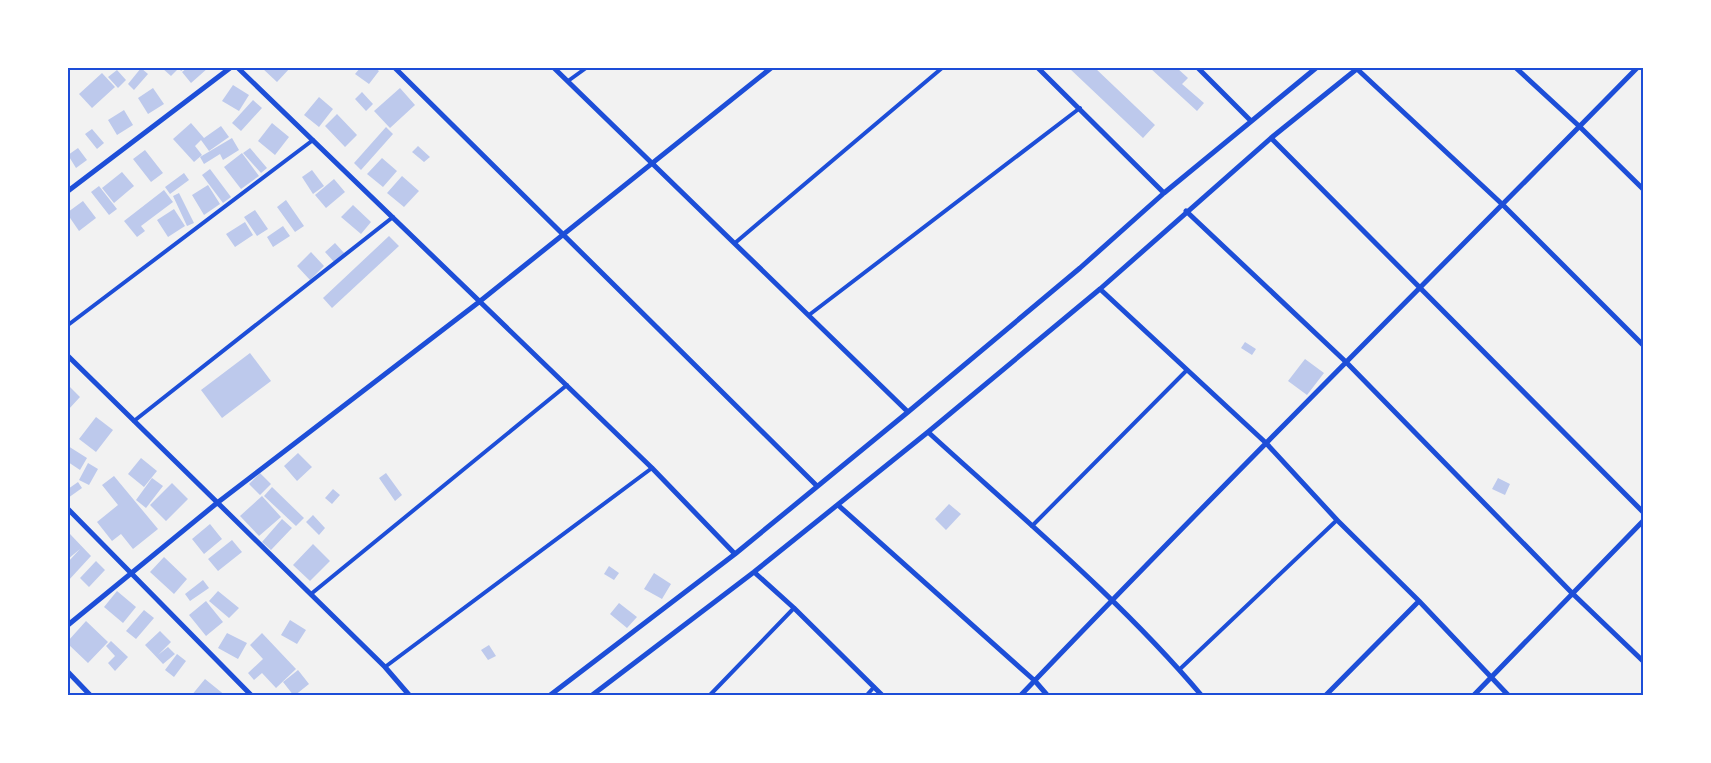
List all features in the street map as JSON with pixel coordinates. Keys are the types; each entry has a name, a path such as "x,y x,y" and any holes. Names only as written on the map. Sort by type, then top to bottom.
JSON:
{"street":[{"path":"68,191 230,68"},
{"path":"238,68 652,468 735,554"},
{"path":"395,68 818,486"},
{"path":"554,68 908,412"},
{"path":"68,625 218,503 479,302 771,68"},
{"path":"1038,68 1164,193"},
{"path":"1198,68 1252,121"},
{"path":"549,696 735,554 908,412 1080,268 1164,193 1316,68"},
{"path":"591,696 838,506 1100,289 1186,211 1357,68 1502,205 1644,346"},
{"path":"1516,68 1644,190"},
{"path":"1020,696 1266,442 1637,68"},
{"path":"1271,138 1644,513"},
{"path":"1186,211 1346,362 1572,593 1644,662"},
{"path":"1100,289 1266,442 1337,520 1419,601 1509,696"},
{"path":"68,356 385,666 410,696"},
{"path":"928,432 1111,600 1180,669 1202,696"},
{"path":"838,506 1035,680 1048,696"},
{"path":"68,510 252,696"},
{"path":"1473,696 1490,676 1644,520"},
{"path":"754,572 794,608 882,696"},
{"path":"1325,696 1419,601"},
{"path":"68,672 91,696"}],"lane":[{"path":"568,81 586,68"},
{"path":"735,243 942,68"},
{"path":"809,315 1080,108"},
{"path":"68,325 313,140"},
{"path":"134,421 393,217"},
{"path":"1032,526 1187,370"},
{"path":"311,594 566,385"},
{"path":"385,666 652,468"},
{"path":"1180,669 1337,520"},
{"path":"709,696 794,608"},
{"path":"866,696 874,687"}],"building":[{"path":"141,68 148,74 134,90 128,84"},
{"path":"162,68 179,68 171,76"},
{"path":"187,68 208,68 191,83 182,72"},
{"path":"262,68 290,68 277,82"},
{"path":"360,68 375,68 379,71 369,84 355,74"},
{"path":"1069,68 1095,68 1155,125 1143,138"},
{"path":"1150,68 1177,68 1188,78 1182,84 1204,103 1197,111"},
{"path":"117,70 126,80 118,88 108,77"},
{"path":"102,73 115,87 92,108 79,94"},
{"path":"233,85 249,95 239,111 222,101"},
{"path":"153,88 164,104 148,114 138,98"},
{"path":"400,88 415,105 390,128 374,111"},
{"path":"362,92 373,104 366,111 355,99"},
{"path":"319,97 333,109 319,127 304,115"},
{"path":"253,100 262,108 241,131 232,123"},
{"path":"124,110 133,125 117,135 108,120"},
{"path":"337,114 357,135 345,147 325,126"},
{"path":"191,123 204,138 221,126 229,137 209,151 201,140 195,146 202,155 194,162 173,139"},
{"path":"272,123 289,137 275,155 258,141"},
{"path":"386,127 393,134 361,170 354,163"},
{"path":"92,129 104,143 97,149 85,134"},
{"path":"232,138 239,150 223,160 220,154 204,164 200,157"},
{"path":"418,146 430,157 424,162 412,152"},
{"path":"78,148 87,160 76,168 68,155"},
{"path":"250,148 267,168 261,173 243,153"},
{"path":"145,150 163,173 151,182 133,159"},
{"path":"242,153 259,176 241,189 224,167"},
{"path":"382,158 397,171 383,187 367,174"},
{"path":"210,169 231,197 223,203 202,175"},
{"path":"312,170 324,186 313,194 302,177"},
{"path":"122,172 134,186 114,203 102,188"},
{"path":"184,173 189,180 170,194 165,187"},
{"path":"402,176 419,191 404,207 387,193"},
{"path":"334,179 345,192 326,208 315,195"},
{"path":"208,185 220,204 204,215 192,195"},
{"path":"99,186 117,209 109,215 91,192"},
{"path":"164,190 173,202 141,226 145,231 137,237 124,221"},
{"path":"179,193 194,223 187,226 173,196"},
{"path":"286,200 304,226 295,232 277,207"},
{"path":"83,201 96,218 79,231 68,215 68,212"},
{"path":"353,205 371,222 361,234 341,217"},
{"path":"174,209 185,226 168,237 157,220"},
{"path":"255,210 268,229 257,236 244,217"},
{"path":"245,222 253,235 235,247 226,234"},
{"path":"283,226 290,236 273,247 267,237"},
{"path":"389,236 399,246 332,308 323,298"},
{"path":"335,243 345,254 335,263 325,252"},
{"path":"311,252 324,266 310,280 297,266"},
{"path":"1245,342 1256,349 1252,355 1241,348"},
{"path":"250,353 271,381 222,418 201,390"},
{"path":"1305,359 1324,373 1307,395 1288,381"},
{"path":"68,385 80,397 68,410"},
{"path":"96,417 113,430 96,452 79,439"},
{"path":"68,446 87,458 80,470 68,462"},
{"path":"298,453 312,467 297,481 284,466"},
{"path":"141,458 157,471 144,487 128,474"},
{"path":"88,463 98,469 89,485 79,480"},
{"path":"260,473 271,484 260,495 249,484"},
{"path":"386,473 402,495 395,501 379,478"},
{"path":"114,476 158,529 133,549 121,534 112,541 97,522 118,505 102,485"},
{"path":"152,478 163,486 146,508 136,500"},
{"path":"1498,478 1510,484 1505,495 1492,489"},
{"path":"78,482 82,488 68,498 68,489"},
{"path":"172,483 188,499 166,521 150,505"},
{"path":"272,487 304,518 296,526 264,496"},
{"path":"333,489 340,495 332,504 325,498"},
{"path":"262,496 281,517 259,536 240,516"},
{"path":"949,504 961,514 946,530 935,519"},
{"path":"313,515 325,528 319,535 306,522"},
{"path":"282,519 292,528 271,550 262,542"},
{"path":"210,524 222,539 204,554 192,539"},
{"path":"70,534 91,556 68,581 68,562 80,549 68,559 68,536"},
{"path":"232,540 242,552 218,571 208,559"},
{"path":"313,544 330,561 310,581 293,565"},
{"path":"164,557 187,579 174,594 150,572"},
{"path":"96,561 105,570 89,587 80,578"},
{"path":"609,566 619,573 614,580 604,574"},
{"path":"654,573 671,584 662,599 644,589"},
{"path":"203,580 209,588 190,601 185,594"},
{"path":"117,591 136,607 123,623 104,607"},
{"path":"218,591 239,608 229,618 209,601"},
{"path":"206,601 223,622 206,636 189,615"},
{"path":"619,603 637,617 627,628 610,614"},
{"path":"144,610 154,618 136,639 126,631"},
{"path":"290,620 306,630 297,644 281,635"},
{"path":"86,621 108,642 88,663 68,644 68,641"},
{"path":"160,631 171,642 158,655 168,647 175,654 163,664 145,645"},
{"path":"227,633 247,643 238,659 218,648"},
{"path":"262,633 296,669 276,688 262,673 254,680 248,673 263,659 250,645"},
{"path":"111,641 128,657 115,671 108,663 115,656 106,646"},
{"path":"489,645 496,656 488,660 481,650"},
{"path":"177,654 186,661 174,677 165,670"},
{"path":"298,670 309,684 294,696 283,682"},
{"path":"205,679 226,696 191,696"}]}
